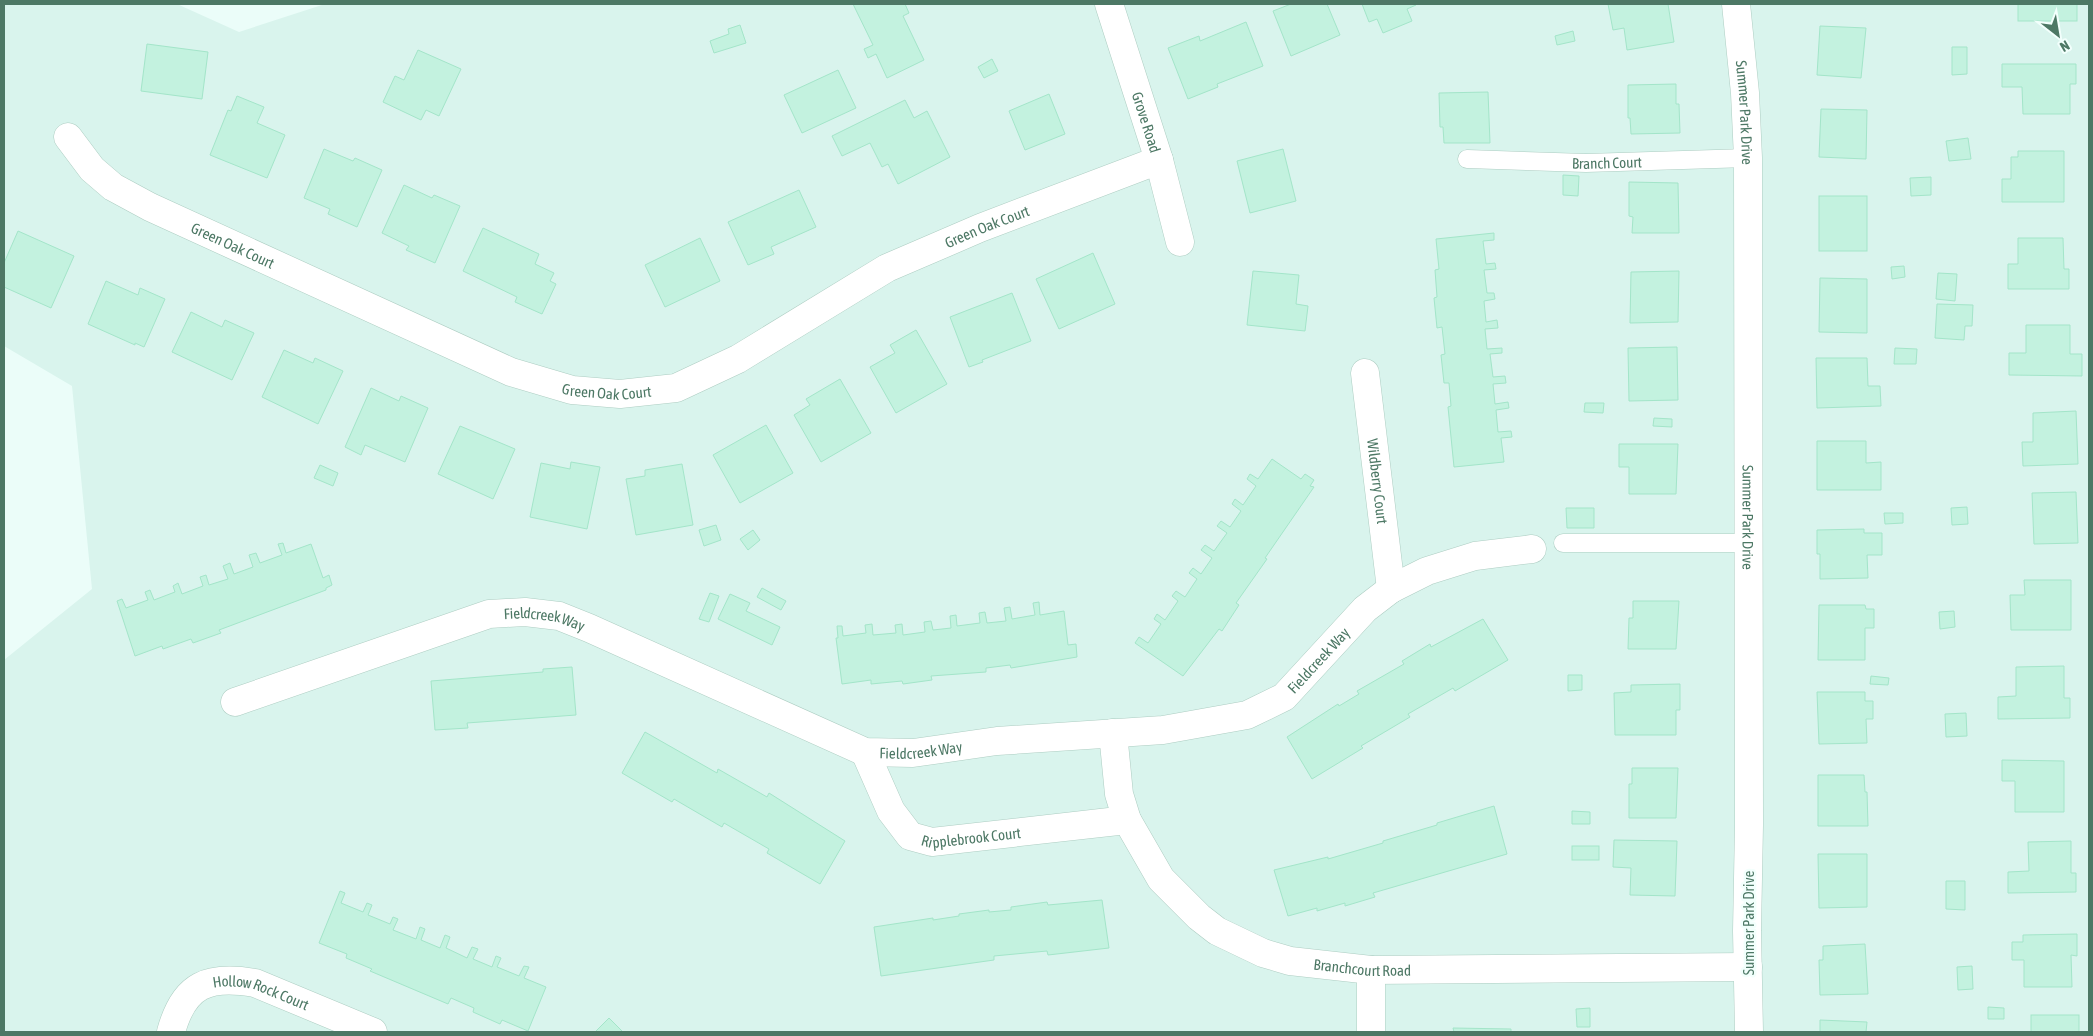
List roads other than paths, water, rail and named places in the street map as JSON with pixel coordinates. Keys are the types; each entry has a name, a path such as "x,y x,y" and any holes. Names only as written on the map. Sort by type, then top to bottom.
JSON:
{"street":[{"name":"Grove Road","path":"1110,4 1159,160 1180,242"},
{"name":"Summer Park Drive","path":"1736,4 1745,93 1748,158 1749,1032"},
{"name":"Green Oak Court","path":"68,137 92,169 113,187 150,207 511,372 572,390 620,394 676,388 738,359 887,268 980,228 1159,160"},
{"name":"Wildberry Court","path":"1365,373 1391,589"},
{"name":"Fieldcreek Way","path":"235,702 489,614 525,612 558,616 589,628 865,752 913,752 997,741 1163,730 1246,715 1284,697 1365,609 1391,589 1427,571 1475,556 1532,549"},
{"name":"Branchcourt Road","path":"1113,733 1119,794 1126,820 1162,879 1199,917 1217,931 1263,953 1290,962 1371,970 1748,967"},
{"name":"Ripplebrook Court","path":"865,752 891,811 910,836 932,842 1126,820"},
{"path":"1371,970 1371,1032"},
{"name":"Hollow Rock Court","path":"171,1032 183,1000 195,989 211,982 236,979 255,983 372,1032"}],"lane":[{"name":"Branch Court","path":"1467,159 1586,163 1748,158"},
{"path":"1563,543 1748,543"}]}
